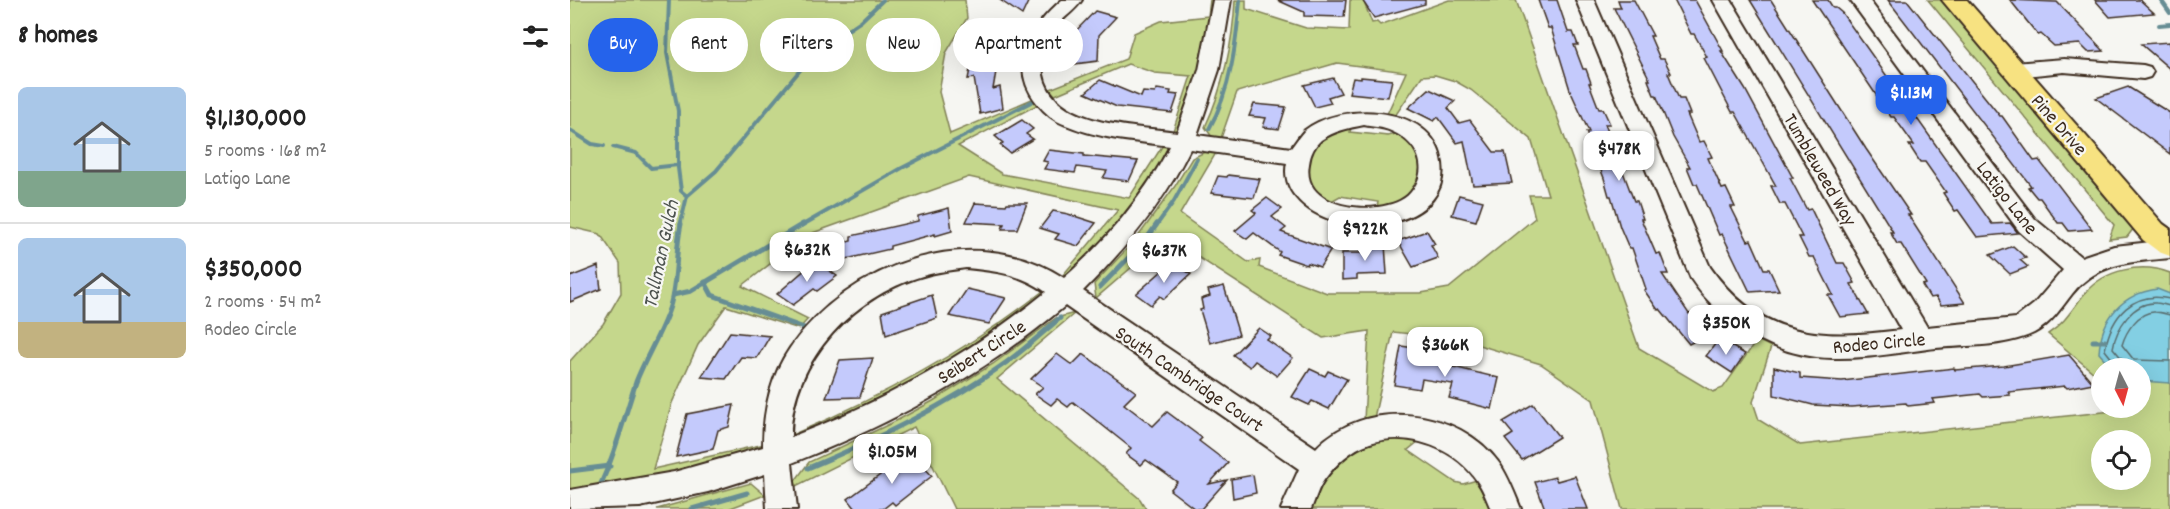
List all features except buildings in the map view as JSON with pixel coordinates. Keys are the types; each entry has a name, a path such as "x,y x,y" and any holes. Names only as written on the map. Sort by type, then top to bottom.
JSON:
{"main road":[{"name":"Pine Drive","path":"1954,0 2023,69 2170,230"},
{"name":"Pine Drive","path":"1969,0 2153,232 2170,244"}],"street":[{"path":"1071,0 1047,23 1033,47 1032,75 1044,99 1059,111 1088,126 1297,156"},
{"name":"Seibert Circle","path":"570,504 622,497 709,477 779,455 860,421 932,384 1001,340 1064,292 1092,266 1132,222 1162,180 1183,141 1209,70 1222,0"},
{"name":"Rodeo Circle","path":"1585,0 1700,272 1719,297 1748,319 1769,331 1813,345 1840,347 2002,332 2024,327 2042,315 2080,270 2106,257 2170,249"},
{"name":"Tumbleweed Way","path":"1722,0 1920,339"},
{"name":"Latigo Lane","path":"1859,0 2027,225 2044,242 2080,270"},
{"path":"1372,118 1396,123 1420,139 1431,155 1433,174 1426,191 1410,206 1389,215 1355,218 1324,209 1306,196 1297,180 1295,168 1297,156 1307,140 1325,127 1348,120 1372,118"},
{"name":"South Cambridge Court","path":"782,509 777,423 779,403 798,355 825,322 885,282 927,264 959,259 981,259 1023,266 1316,464"},
{"path":"1296,509 1303,486 1316,464 1343,440 1365,431 1400,425 1424,428 1446,436 1476,457 1498,486 1506,509"}],"green space":[{"path":"570,0 965,0 967,18 953,18 953,41 946,53 939,92 950,134 1032,99 1037,105 958,146 1002,174 1129,198 1163,145 1170,148 1143,194 1115,231 1081,265 1063,275 1118,210 969,177 807,235 742,286 808,319 799,329 726,306 698,345 672,403 653,469 765,444 762,448 720,465 570,494 570,361 603,324 621,293 620,263 600,234 570,227"},
{"path":"1210,0 1215,0 1206,53 1178,130 1173,131 1191,76 1155,73 1128,64 1055,95 1050,89 1126,59 1134,33 1161,21 1208,16"},
{"path":"1235,0 1246,0 1246,9 1306,28 1349,30 1350,0 1363,0 1372,23 1377,22 1380,25 1449,0 1516,0 1639,348 1713,392 1723,388 1757,340 1771,347 1753,402 1759,420 1800,445 2091,413 2091,418 2151,418 2151,358 2091,358 2091,371 2048,334 2064,320 2093,285 2113,273 2148,268 2170,273 2170,509 1622,509 1593,400 1541,364 1459,339 1393,332 1374,418 1364,420 1369,331 1323,338 1167,237 1096,298 1094,284 1137,238 1175,186 1192,158 1205,152 1216,153 1180,214 1248,262 1260,260 1259,267 1327,293 1421,293 1449,288 1535,218 1529,195 1548,195 1531,139 1471,90 1455,81 1435,75 1422,76 1395,116 1387,114 1406,72 1337,63 1237,92 1221,138 1212,137 1205,127 1222,81 1229,49"},
{"path":"1928,0 1947,0 2134,228 2127,237 2109,239 2114,225"},
{"path":"1352,123 1350,132 1388,136 1404,132 1428,168 1406,203 1376,212 1378,202 1340,196 1326,204 1307,188 1305,150 1313,141"},
{"path":"1043,291 1045,295 1022,316 909,388 795,436 794,434 891,388 955,352"},
{"path":"1075,313 997,379 1140,499 1146,509 954,509 914,427 796,486 795,481 809,462 933,401 993,364 1056,318"},
{"path":"1371,436 1424,437 1408,450 1455,482 1463,484 1484,478 1497,509 1304,509 1316,477"},
{"path":"751,483 765,495 728,509 657,509"}],"water":[{"path":"2157,289 2170,294 2170,383 2151,382 2151,358 2103,358 2099,353 2104,329 2109,319 2124,302"}],"waterway":[{"path":"669,0 667,53 678,111 678,165"},
{"name":"Tallman Gulch","path":"687,196 716,171 816,51 861,21 883,0"},
{"path":"1209,129 1223,99 1227,83 1234,50 1240,0"},
{"path":"2161,0 2170,13"},
{"path":"2159,25 2170,24"},
{"path":"801,226 902,168 1033,101"},
{"path":"570,130 592,144 604,146"},
{"path":"613,147 636,153 651,168 678,165"},
{"path":"1156,226 1174,201 1197,159"},
{"path":"678,165 681,191 687,196"},
{"name":"Tallman Gulch","path":"680,226 687,196"},
{"name":"Tallman Gulch","path":"608,466 636,382 670,306 681,224"},
{"path":"705,282 803,224"},
{"path":"1100,287 1146,240 1157,224"},
{"path":"673,295 691,291 705,282"},
{"path":"705,282 712,295 810,330"},
{"path":"808,468 885,433 960,393 1014,357 1060,318"},
{"path":"2093,341 2105,341"},
{"path":"570,471 608,466"},
{"name":"Tallman Gulch","path":"598,490 608,466"},
{"path":"692,509 747,493"}]}
